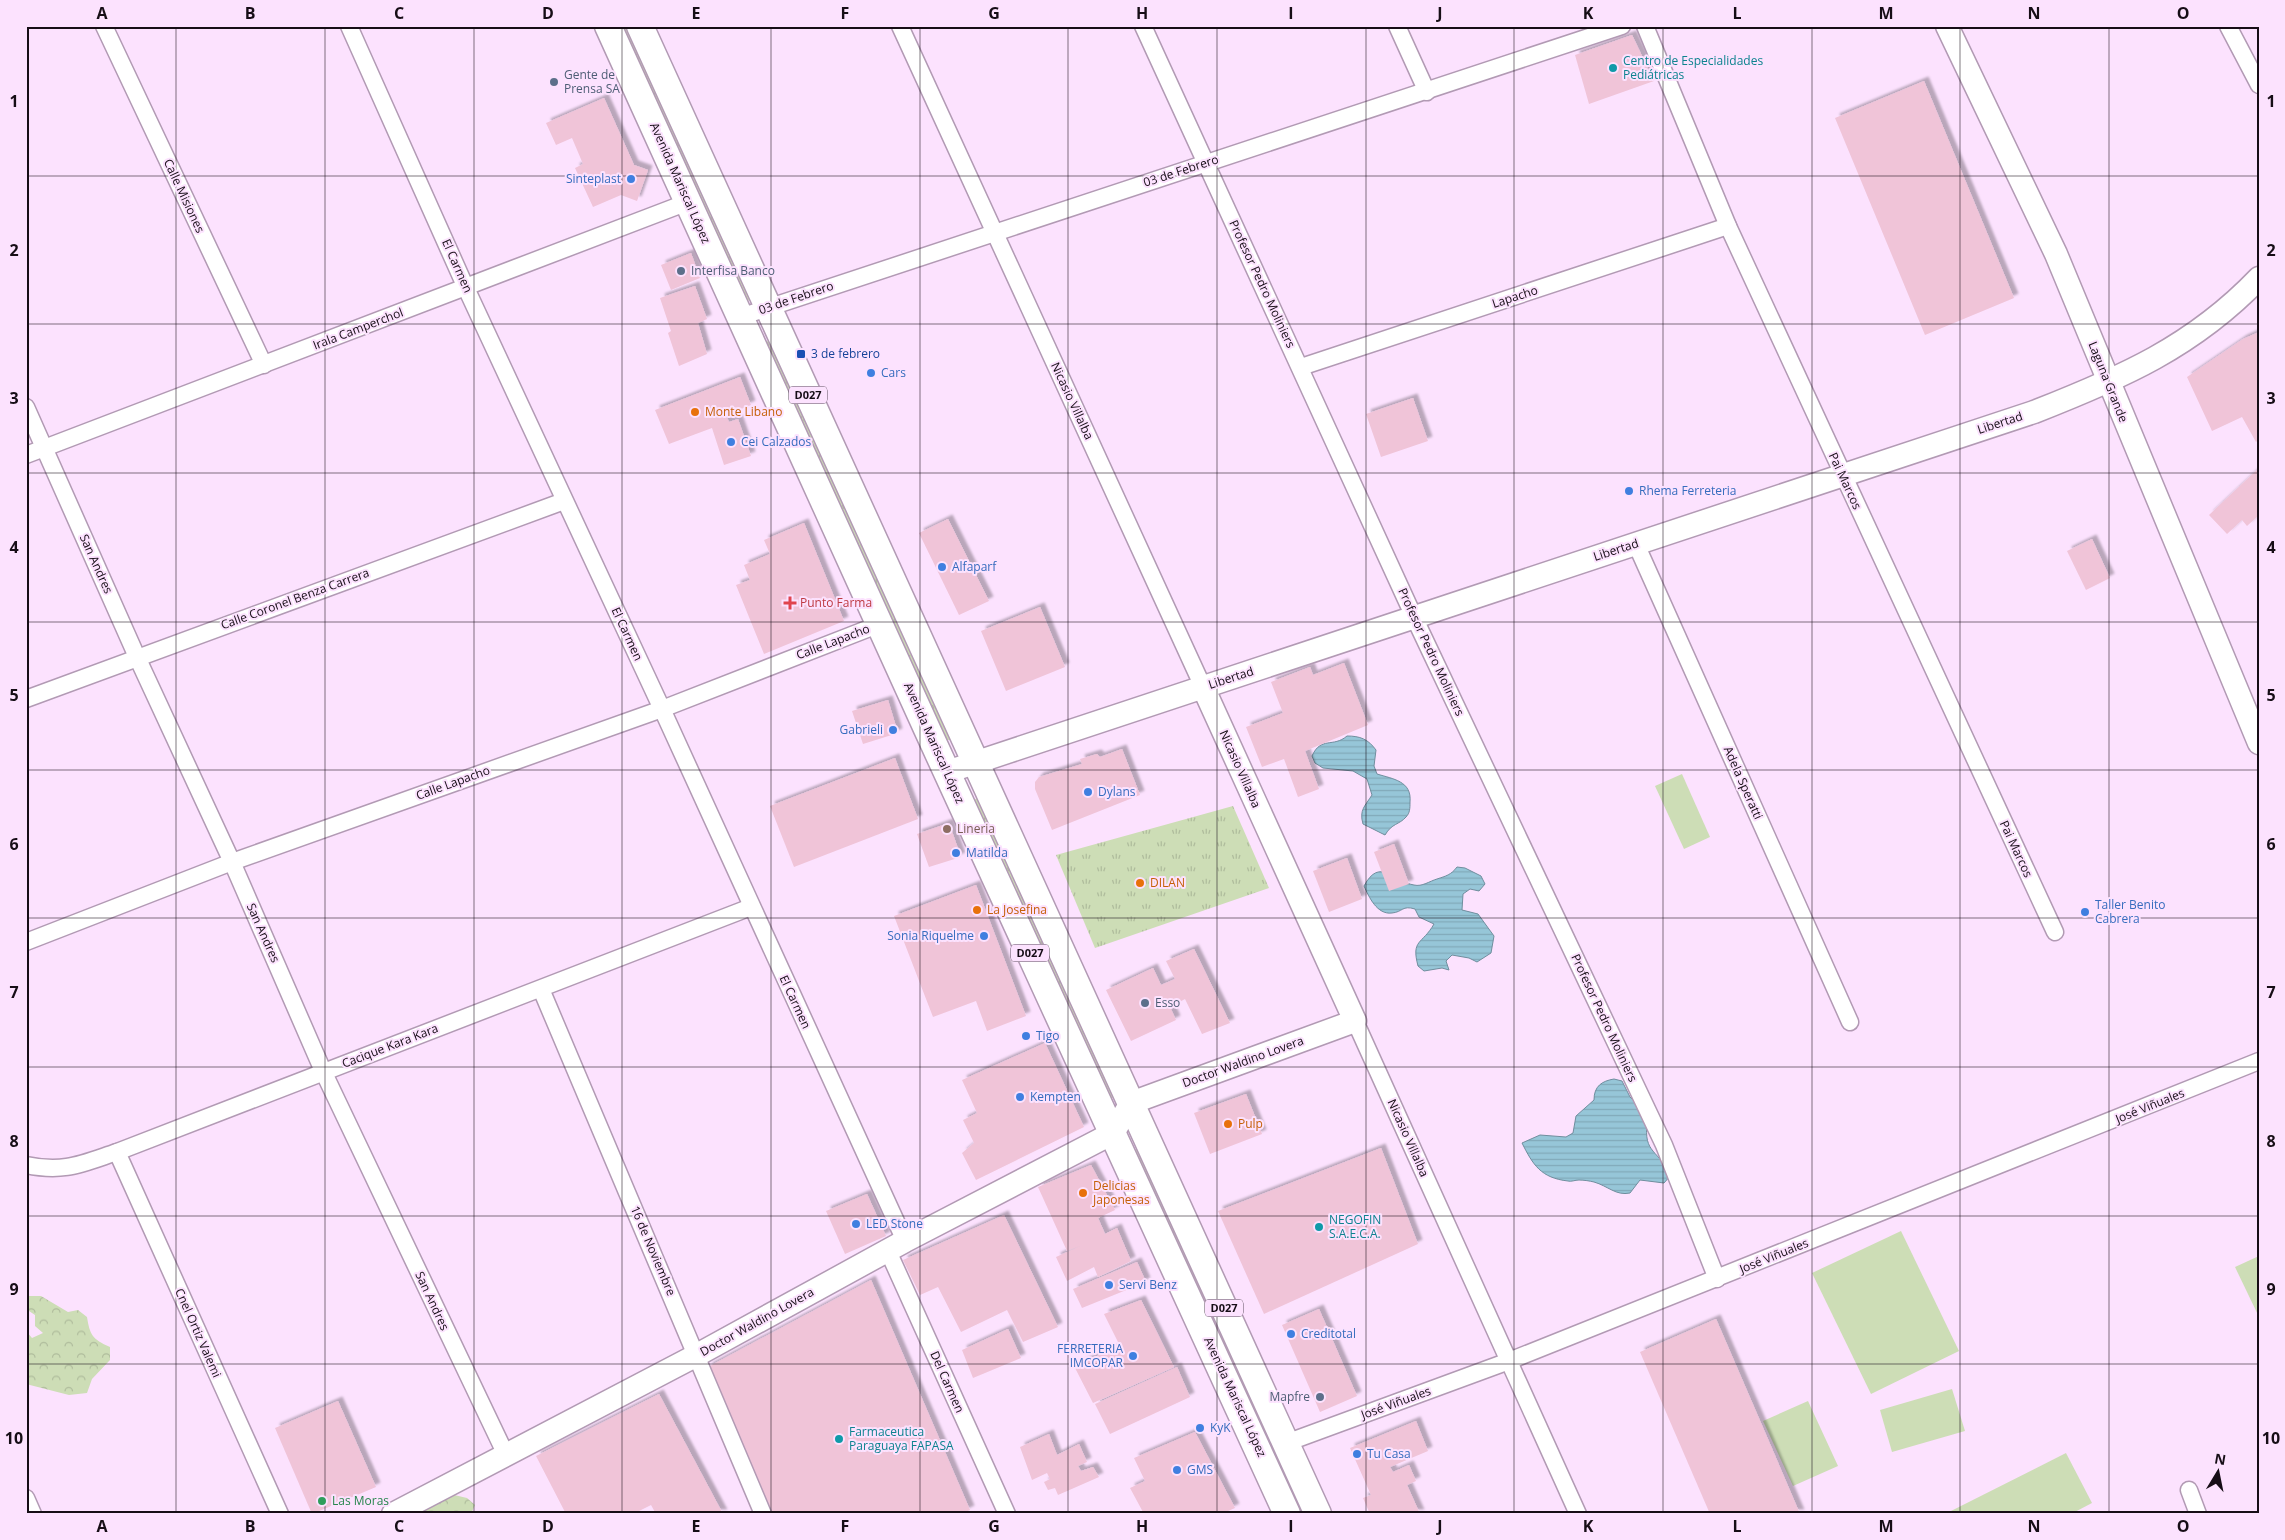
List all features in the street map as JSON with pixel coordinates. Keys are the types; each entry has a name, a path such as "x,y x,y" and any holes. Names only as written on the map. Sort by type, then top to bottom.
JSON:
{"highway":[{"name":"Avenida Mariscal López","path":"608,26 947,772 1115,1130 1287,1514"},
{"name":"D027","path":"640,26 1318,1514"}],"main road":[{"name":"Laguna Grande","path":"1949,27 2056,254 2259,743"},
{"name":"Libertad","path":"947,772 2034,412 2108,383 2187,340 2240,297 2259,278"},
{"name":"Nicasio Villalba","path":"1203,687 1354,1021"},
{"name":"Doctor Waldino Lovera","path":"1131,1103 1354,1021"},
{"path":"1115,1130 1131,1103"},
{"name":"Doctor Waldino Lovera","path":"393,1514 697,1355 896,1246 1115,1130"}],"street":[{"name":"Calle Misiones","path":"104,26 264,365"},
{"name":"El Carmen","path":"349,26 466,288 662,709 751,907 896,1246"},
{"name":"Nicasio Villalba","path":"900,26 1203,687"},
{"name":"Profesor Pedro Moliniers","path":"1143,26 1414,617 1664,1145 1717,1279"},
{"path":"1397,26 1427,92"},
{"name":"03 de Febrero","path":"740,317 994,232 1427,92 1622,26"},
{"name":"Pai Marcos","path":"1645,26 1728,226 2055,932"},
{"path":"2228,26 2259,85"},
{"name":"Irala Camperchol","path":"26,454 688,202"},
{"name":"Lapacho","path":"1301,367 1728,226"},
{"name":"San Andres","path":"26,407 137,657 232,862 323,1071 506,1455"},
{"name":"Calle Coronel Benza Carrera","path":"26,699 564,501"},
{"name":"Adela Speratti","path":"1636,544 1850,1022"},
{"name":"Calle Lapacho","path":"26,942 232,862 662,709 880,624"},
{"name":"Cacique Kara Kara","path":"26,1165 40,1168 68,1168 116,1152 751,907"},
{"name":"16 de Noviembre","path":"540,989 763,1514"},
{"name":"Nicasio Villalba","path":"1354,1021 1578,1514"},
{"name":"José Viñuales","path":"1286,1443 1509,1361 2259,1061"},
{"name":"Cnel Ortiz Valemi","path":"116,1152 280,1514"},
{"name":"Del Carmen","path":"896,1246 1007,1514"},
{"path":"2189,1490 2198,1514"},
{"path":"26,1498 33,1514"}],"green space":[{"path":"620,26 628,26 751,298 748,301 745,301"},
{"path":"769,340 951,738 950,740 946,740 765,343"},
{"path":"1682,774 1710,837 1684,849 1655,786"},
{"path":"977,798 1115,1096 1111,1099 973,801"},
{"name":"DILAN","path":"1233,806 1269,888 1095,948 1056,855"},
{"path":"1139,1149 1268,1433 1264,1436 1134,1150"},
{"path":"1901,1231 1959,1351 1871,1394 1812,1273"},
{"path":"2259,1256 2259,1317 2235,1267"},
{"path":"26,1296 41,1296 68,1312 78,1310 87,1317 93,1336 110,1347 110,1360 92,1379 87,1393 69,1395 26,1384 26,1331 32,1338 43,1333 35,1326 35,1315 26,1309"},
{"path":"1952,1389 1965,1431 1892,1452 1880,1410"},
{"path":"1808,1401 1838,1466 1793,1486 1763,1421"},
{"path":"2066,1453 2092,1503 2071,1514 1945,1514"},
{"path":"450,1494 467,1498 475,1505 471,1514 420,1514 420,1509"}],"water":[{"path":"1347,736 1360,738 1370,743 1376,750 1374,766 1377,774 1400,782 1408,789 1410,808 1408,814 1403,820 1390,828 1385,835 1363,824 1362,812 1372,795 1367,779 1353,771 1323,768 1315,763 1312,756 1319,746"},
{"path":"1457,867 1465,868 1481,876 1485,884 1479,891 1470,889 1463,894 1462,910 1478,914 1494,936 1491,953 1477,962 1469,958 1452,955 1446,961 1449,970 1442,968 1424,971 1418,966 1416,957 1417,946 1434,924 1419,917 1415,909 1405,908 1392,913 1382,911 1374,904 1364,886 1370,877 1382,872 1414,885 1426,884 1448,875"},
{"path":"1614,1079 1622,1081 1630,1097 1648,1115 1648,1143 1671,1175 1664,1183 1640,1180 1630,1193 1625,1194 1594,1182 1569,1181 1551,1177 1544,1173 1534,1164 1522,1143 1540,1135 1566,1137 1573,1133 1576,1116 1594,1100 1597,1088 1602,1083"}],"building":[{"name":"Centro de Especialidades Pediátricas","path":"1632,35 1654,81 1589,104 1575,55"},
{"path":"1924,81 2014,298 1925,335 1835,118"},
{"path":"604,98 634,165 648,170 637,201 621,195 593,207 575,168 583,164 572,138 556,145 546,123"},
{"name":"Interfisa Banco","path":"691,253 700,278 671,290 661,265"},
{"path":"695,286 707,319 698,323 707,354 679,366 668,333 671,331 660,298"},
{"path":"2259,332 2259,439 2256,442 2242,417 2212,431 2187,377 2243,339"},
{"name":"Monte Libano","path":"740,377 751,405 726,415 729,422 738,419 751,456 724,465 712,428 669,444 655,410"},
{"path":"1413,398 1428,441 1381,457 1366,414"},
{"path":"2259,468 2259,515 2247,526 2242,520 2227,534 2209,515"},
{"path":"948,519 989,601 959,615 919,533"},
{"name":"Punto Farma","path":"804,523 844,621 764,654 736,585 750,580 744,565 770,554 764,540"},
{"path":"2092,539 2110,578 2086,590 2067,551"},
{"path":"1040,607 1065,667 1006,691 981,631"},
{"path":"1344,663 1368,725 1305,751 1319,789 1298,797 1284,759 1262,767 1246,727 1283,713 1271,682 1310,667 1313,675"},
{"path":"888,700 898,733 863,744 852,711"},
{"name":"Dylans","path":"1122,749 1140,795 1052,830 1035,789 1035,782 1039,777 1082,764 1080,759 1097,754 1100,757"},
{"path":"895,758 918,819 794,867 770,806"},
{"path":"949,823 961,857 929,867 917,834"},
{"path":"1394,844 1409,884 1389,891 1374,852"},
{"path":"1347,858 1362,899 1329,912 1313,871"},
{"path":"976,885 1026,1016 987,1031 976,1001 933,1017 894,916"},
{"path":"1194,949 1230,1023 1202,1034 1185,999 1170,1007 1176,1020 1131,1041 1106,990 1153,968 1161,985 1175,979 1166,961"},
{"name":"Kempten","path":"1045,1043 1084,1127 976,1180 962,1153 974,1143 963,1120 977,1113 962,1080"},
{"name":"Pulp","path":"1246,1094 1262,1134 1210,1154 1194,1113"},
{"name":"NEGOFIN S.A.E.C.A.","path":"1381,1148 1418,1244 1264,1314 1218,1211"},
{"path":"1091,1165 1115,1210 1098,1218 1105,1234 1117,1228 1131,1261 1098,1277 1094,1267 1067,1281 1056,1257 1080,1246 1067,1251 1038,1187"},
{"name":"LED Stone","path":"867,1194 886,1236 845,1254 826,1211"},
{"path":"1004,1215 1058,1327 1023,1342 1007,1310 961,1332 938,1287 920,1295 903,1260"},
{"name":"Servi Benz","path":"1137,1262 1146,1282 1082,1308 1073,1289"},
{"name":"Farmaceutica Paraguaya FAPASA","path":"871,1280 970,1510 961,1514 773,1514 708,1367"},
{"name":"FERRETERIA IMCOPAR","path":"1141,1300 1174,1367 1093,1403 1074,1366 1120,1346 1104,1314"},
{"path":"1319,1309 1357,1396 1320,1412 1282,1325"},
{"path":"1716,1319 1800,1514 1710,1514 1640,1352"},
{"path":"1008,1329 1021,1358 973,1378 962,1350"},
{"path":"1177,1367 1190,1397 1110,1434 1095,1404"},
{"path":"659,1394 723,1514 656,1514 651,1505 633,1514 566,1514 536,1456"},
{"path":"338,1401 376,1487 312,1514 275,1428"},
{"path":"1416,1421 1428,1451 1390,1467 1393,1472 1409,1465 1416,1481 1407,1485 1420,1514 1370,1514 1363,1498 1371,1495 1350,1448"},
{"name":"GMS","path":"1195,1432 1235,1508 1221,1514 1144,1514 1130,1488 1145,1481 1134,1458"},
{"path":"1049,1434 1057,1455 1079,1444 1087,1462 1078,1466 1081,1471 1093,1467 1099,1477 1058,1495 1055,1488 1048,1490 1044,1482 1050,1479 1047,1473 1032,1480 1020,1447"}],"place":[{"name":"Centro de Especialidades Pediátricas","path":"1613,68"},
{"name":"Gente de Prensa SA","path":"554,82"},
{"name":"Sinteplast","path":"631,179"},
{"name":"Interfisa Banco","path":"681,271"},
{"name":"3 de febrero","path":"801,354"},
{"name":"Cars","path":"871,373"},
{"name":"Monte Libano","path":"695,412"},
{"name":"Cei Calzados","path":"731,442"},
{"name":"Rhema Ferreteria","path":"1629,491"},
{"name":"Alfaparf","path":"942,567"},
{"name":"Punto Farma","path":"790,603"},
{"name":"Gabrieli","path":"893,730"},
{"name":"Dylans","path":"1088,792"},
{"name":"Lineria","path":"947,829"},
{"name":"Matilda","path":"956,853"},
{"name":"DILAN","path":"1140,883"},
{"name":"La Josefina","path":"977,910"},
{"name":"Taller Benito Cabrera","path":"2085,912"},
{"name":"Sonia Riquelme","path":"984,936"},
{"name":"Esso","path":"1145,1003"},
{"name":"Tigo","path":"1026,1036"},
{"name":"Kempten","path":"1020,1097"},
{"name":"Pulp","path":"1228,1124"},
{"name":"Delicias Japonesas","path":"1083,1193"},
{"name":"LED Stone","path":"856,1224"},
{"name":"NEGOFIN S.A.E.C.A.","path":"1319,1227"},
{"name":"Servi Benz","path":"1109,1285"},
{"name":"Creditotal","path":"1291,1334"},
{"name":"FERRETERIA IMCOPAR","path":"1133,1356"},
{"name":"Mapfre","path":"1320,1397"},
{"name":"KyK","path":"1200,1428"},
{"name":"Farmaceutica Paraguaya FAPASA","path":"839,1439"},
{"name":"Tu Casa","path":"1357,1454"},
{"name":"GMS","path":"1177,1470"},
{"name":"Las Moras","path":"322,1501"}]}
